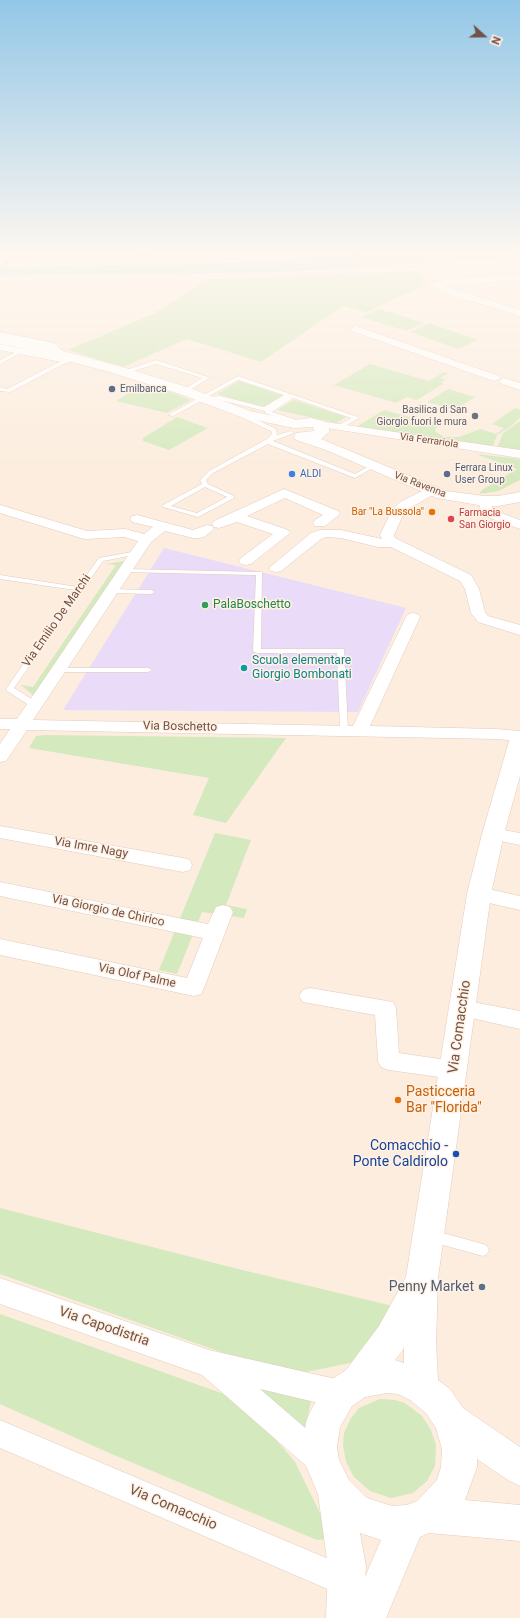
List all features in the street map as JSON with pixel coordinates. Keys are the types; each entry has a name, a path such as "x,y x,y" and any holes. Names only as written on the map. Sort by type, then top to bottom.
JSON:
{"main road":[{"name":"Via Ravenna","path":"0,340 124,372 185,391 257,421 304,429"},
{"name":"Via Ravenna","path":"223,406 304,429 331,447 443,495 477,500 498,501 520,497"},
{"name":"Via Ravenna","path":"477,500 520,490"},
{"name":"Via Comacchio","path":"422,1388 420,1342 422,1278 479,894 493,834 520,737"},
{"name":"Via Comacchio","path":"345,1618 347,1567 329,1477 320,1447 323,1422 391,1338 422,1278"},
{"path":"349,1388 387,1376 400,1378 422,1388 438,1401 451,1420 459,1449 459,1467 451,1490 418,1519 367,1618"},
{"path":"451,1420 520,1468"},
{"path":"329,1477 354,1511 367,1518 392,1524 418,1519 520,1523"}],"street":[{"path":"356,329 520,387"},
{"name":"Via Ravenna","path":"0,334 50,345 67,357"},
{"path":"0,347 54,359 67,357"},
{"name":"Via Ferrariola","path":"304,429 338,428 520,454"},
{"path":"432,490 405,505 397,513 387,535 389,540 466,578 472,590 478,613 483,619 520,630"},
{"path":"137,519 193,534 199,534 280,494 287,494 333,514 320,523"},
{"path":"477,500 487,512 520,525"},
{"path":"0,509 86,534 125,533 146,539"},
{"path":"236,517 283,533 246,561"},
{"path":"0,758 146,539 163,526"},
{"path":"276,568 316,536 325,533 341,534 378,543 394,543"},
{"path":"352,731 413,617"},
{"name":"Via Boschetto","path":"0,724 496,734 520,737"},
{"name":"Via Imre Nagy","path":"0,832 183,865"},
{"path":"493,834 520,840"},
{"name":"Via Giorgio de Chirico","path":"0,889 215,933"},
{"path":"479,894 520,903"},
{"name":"Via Olof Palme","path":"0,947 194,988 223,912"},
{"path":"310,996 385,1008 389,1060 453,1070"},
{"path":"462,1008 520,1020"},
{"name":"Via Capodistria","path":"0,1291 209,1364 349,1388"},
{"name":"Via Capodistria","path":"209,1364 329,1477"},
{"name":"Via Comacchio","path":"0,1434 346,1582"}],"lane":[{"path":"0,362 22,351"},
{"path":"0,388 8,391 67,357"},
{"path":"124,372 156,362 206,378 185,391"},
{"path":"171,416 238,378 289,395 266,410"},
{"name":"Via Ferrariola","path":"266,410 292,396 356,418 338,428"},
{"path":"204,398 220,398 300,418 304,429"},
{"path":"266,410 268,414 292,420 304,429"},
{"name":"Via Ravenna","path":"241,414 274,430 275,434 269,441"},
{"path":"205,485 165,506 198,515 232,497 205,485 203,480 208,474 269,441 304,429"},
{"path":"269,441 355,476 373,466"},
{"name":"Via Emilio De Marchi","path":"35,705 10,689 101,559 137,553"},
{"path":"125,571 260,573 258,651 340,651 352,731"},
{"path":"0,577 80,589"},
{"path":"111,591 151,592"},
{"path":"58,670 148,670"},
{"path":"429,1235 483,1250"}],"shaded area":[{"path":"164,548 406,608 358,712 63,710"}],"green space":[{"path":"121,328 312,328 261,362 187,339 123,367 68,350"},
{"path":"395,328 414,328 406,331"},
{"path":"419,328 442,328 478,340 458,349 410,332"},
{"path":"370,364 429,381 444,372 448,373 440,378 446,380 441,382 443,384 417,400 407,397 396,403 334,385"},
{"path":"239,381 284,396 264,408 217,394"},
{"path":"140,386 158,387 191,400 167,413 116,401"},
{"path":"448,389 475,397 455,410 427,402"},
{"path":"294,400 346,417 336,423 277,410"},
{"path":"515,408 520,410 520,418 497,435 493,446 356,427 384,410 440,425 435,431 444,437 459,437 480,429 496,434 504,428 492,424"},
{"path":"177,417 208,428 169,450 143,441 143,438"},
{"path":"520,421 520,450 497,448 503,433"},
{"path":"476,454 520,459 520,480 498,491 479,494 482,490 517,469"},
{"path":"125,561 34,696 21,685 33,687 116,565 106,564"},
{"path":"36,736 286,738 226,823 193,815 209,778 29,748"},
{"path":"215,833 251,840 226,905 247,909 244,918 202,912 177,974 159,970"},
{"path":"0,1208 234,1268 397,1307 374,1344 350,1363 301,1373 252,1363 0,1274"},
{"path":"0,1314 235,1398 266,1428 295,1462 323,1519 329,1539 317,1540 107,1452 0,1404"},
{"path":"252,1386 312,1395 304,1436"},
{"path":"380,1399 395,1400 405,1403 422,1416 431,1430 436,1445 435,1466 427,1481 413,1493 391,1498 370,1491 354,1477 346,1462 343,1445 344,1433 351,1418 359,1408"}],"place":[{"name":"Emilbanca","path":"112,389"},
{"name":"Basilica di San Giorgio fuori le mura","path":"475,416"},
{"name":"ALDI","path":"292,474"},
{"name":"Ferrara Linux User Group","path":"447,474"},
{"name":"Bar \"La Bussola\"","path":"432,512"},
{"name":"Farmacia San Giorgio","path":"451,519"},
{"name":"PalaBoschetto","path":"205,605"},
{"name":"Scuola elementare Giorgio Bombonati","path":"244,668"},
{"name":"Pasticceria Bar \"Florida\"","path":"398,1100"},
{"name":"Comacchio - Ponte Caldirolo","path":"456,1154"},
{"name":"Penny Market","path":"482,1287"}]}
